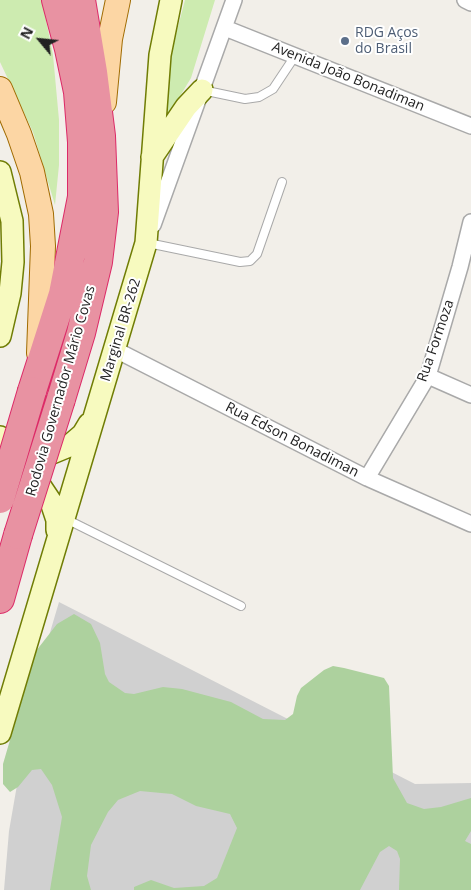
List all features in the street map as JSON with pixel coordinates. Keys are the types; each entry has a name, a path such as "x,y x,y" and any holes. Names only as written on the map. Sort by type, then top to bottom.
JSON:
{"highway":[{"name":"Rodovia Governador Mário Covas","path":"0,500 39,366 64,294 82,197 82,142 78,92 70,49 56,0"},
{"name":"Rodovia Governador Mário Covas","path":"0,600 18,535 81,333 98,262 104,212 101,136 81,0"}],"main road":[{"path":"101,136 110,39 118,0"},
{"name":"Marginal BR-262","path":"93,418 116,350 146,243 160,55 171,0"},
{"path":"0,89 20,134 30,164 41,214 43,246 39,366"},
{"path":"152,157 186,107 202,90"},
{"path":"0,172 12,221 13,262 10,293 0,336"},
{"path":"0,437 16,448 34,454 52,453 69,446 84,434 93,418"},
{"path":"0,733 93,418"},
{"path":"0,468 10,469 27,476 41,487 51,502 57,520 57,538"}],"street":[{"path":"146,243 234,0"},
{"path":"465,0 471,3"},
{"name":"Avenida João Bonadiman","path":"225,28 471,126"},
{"name":"Rua Formoza","path":"367,478 428,376 466,270 471,222"},
{"name":"Rua Edson Bonadiman","path":"116,350 367,478 471,524"},
{"path":"428,376 471,396"}],"lane":[{"path":"202,90 245,99 259,97 273,89 295,56"},
{"path":"146,243 240,262 250,261 257,254 282,182"},
{"path":"63,517 241,606"}],"shaded area":[{"path":"59,602 415,784 471,783 471,890 4,890 9,831 21,762 41,663"}],"green space":[{"path":"0,0 42,0 53,55 59,120 59,165 55,205 33,132 0,62"},
{"path":"185,0 215,0 191,78 160,129 164,80"},
{"path":"74,614 91,624 100,643 105,674 109,682 125,693 134,694 163,687 182,689 231,702 263,719 285,720 293,714 301,688 324,670 333,666 384,678 389,686 393,778 407,803 424,809 441,807 471,798 471,831 465,841 471,844 471,890 399,890 400,859 397,851 389,846 380,852 360,890 134,890 134,887 151,880 174,888 204,886 217,878 237,828 230,814 196,806 172,794 140,791 118,800 108,812 91,845 87,876 91,890 50,890 62,817 52,785 41,769 32,770 18,787 10,792 3,784 3,764 36,651 57,624"}],"place":[{"name":"RDG Aços do Brasil","path":"345,41"}]}
